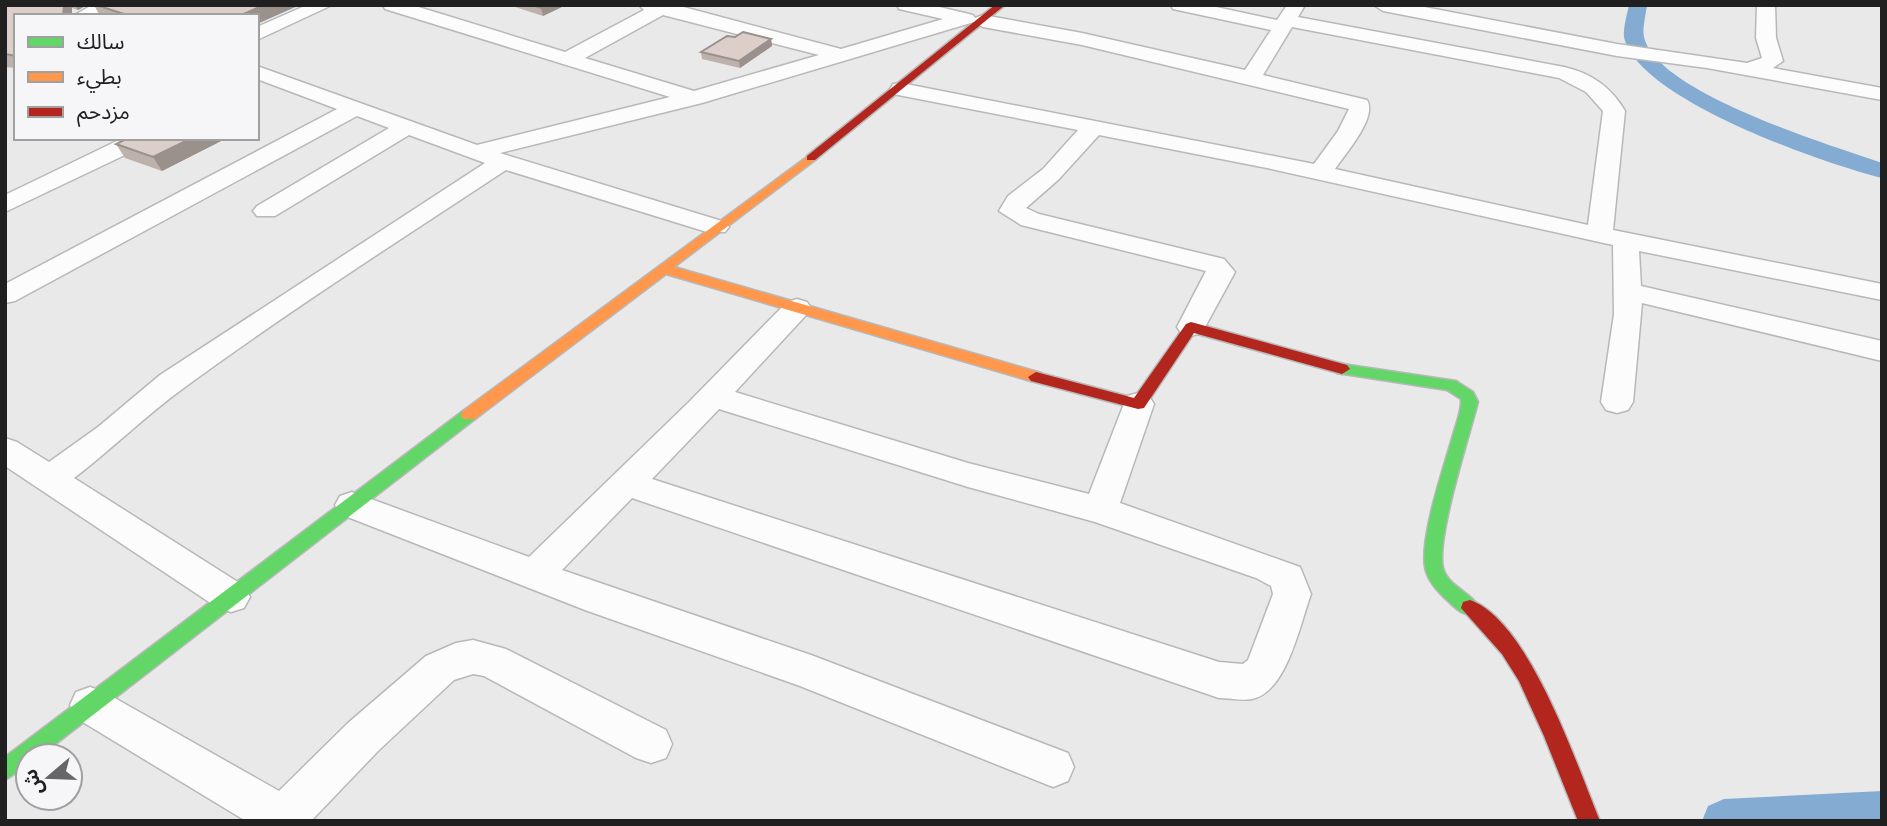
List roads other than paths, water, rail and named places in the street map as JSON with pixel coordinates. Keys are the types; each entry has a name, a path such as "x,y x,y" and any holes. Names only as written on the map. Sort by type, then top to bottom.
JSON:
{"street":[{"path":"87,14 109,5"},
{"path":"259,33 323,5"},
{"path":"392,5 694,98"},
{"path":"906,5 985,15 1359,105 1360,110 1349,132 1319,174"},
{"path":"1180,5 1288,17 1554,71 1587,83 1609,101 1614,111 1613,237 1628,291 1626,346 1617,402"},
{"path":"1750,69 1773,61 1766,38 1766,5"},
{"path":"569,58 659,6 846,56"},
{"path":"1396,6 1617,50 1661,54 1882,94"},
{"path":"49,479 109,435 172,382 510,153 985,15"},
{"path":"5,770 666,269 716,227 787,177 901,89 985,15"},
{"path":"1251,78 1288,17"},
{"path":"259,56 510,153 716,227"},
{"path":"263,78 477,152 510,153"},
{"path":"901,89 1094,126 1882,292"},
{"path":"5,295 355,108"},
{"path":"1094,126 1051,174 1017,201 1012,211 1030,220 1215,265 1220,272 1192,327 1138,404 1100,510"},
{"path":"266,211 407,127"},
{"path":"5,205 138,140"},
{"path":"666,269 1138,404"},
{"path":"1628,291 1882,351"},
{"path":"534,575 797,308"},
{"path":"1192,327 1361,374 1451,385 1468,396 1468,415 1436,537 1434,568 1454,597 1481,615 1504,640 1524,670 1589,821"},
{"path":"625,483 1219,680 1250,682 1263,671 1292,594 1287,577 1269,568 1100,510 968,475 713,396"},
{"path":"5,450 231,597"},
{"path":"352,505 534,575 811,672 1053,767"},
{"path":"90,705 285,819 373,729 440,668 456,660 473,657 492,661 652,744"}],"waterway":[{"path":"1638,5 1634,37 1648,61 1672,82 1728,114 1882,171"},
{"path":"1724,821 1882,812"}]}
